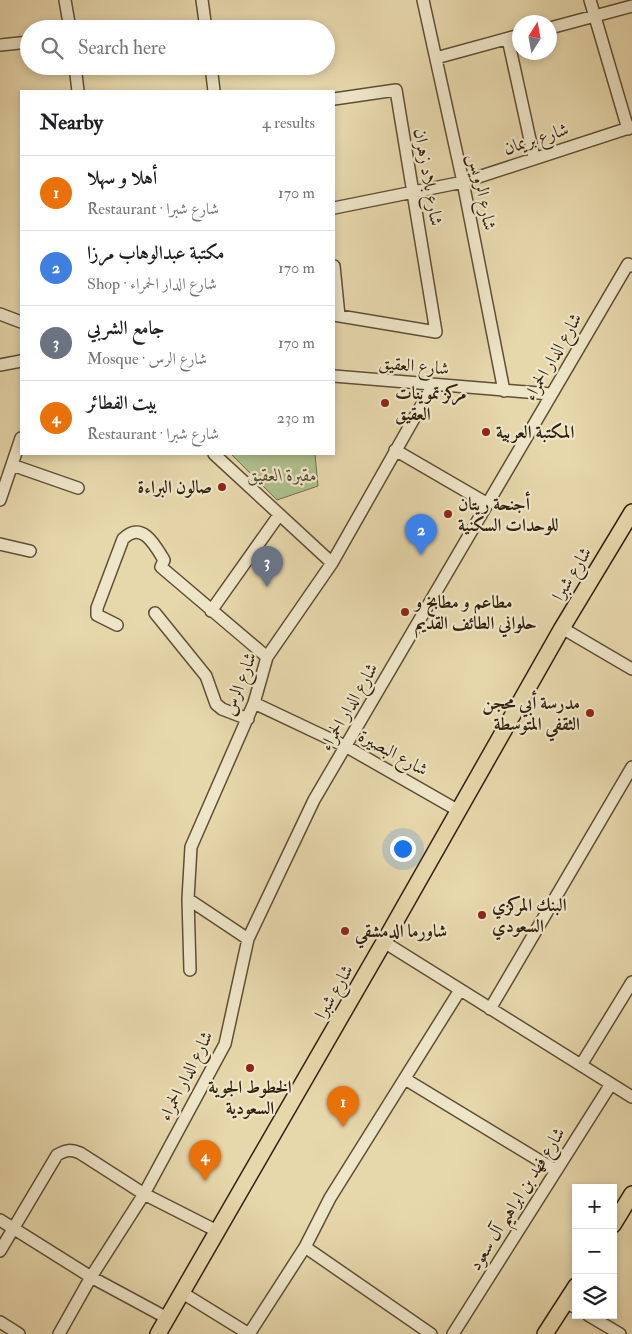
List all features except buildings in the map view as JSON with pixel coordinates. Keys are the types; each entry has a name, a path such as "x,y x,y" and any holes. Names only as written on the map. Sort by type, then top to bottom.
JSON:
{"main road":[{"name":"شارع شبرا","path":"158,1334 562,628 632,512"},
{"path":"617,1219 632,1194"},
{"path":"544,1334 571,1305"}],"street":[{"path":"65,0 68,20"},
{"path":"202,0 205,20"},
{"name":"شارع الرويس","path":"423,0 463,182 504,391"},
{"path":"590,0 630,128"},
{"path":"557,26 632,6"},
{"path":"436,58 512,38"},
{"path":"508,39 534,158"},
{"path":"0,45 20,43"},
{"path":"76,75 78,90"},
{"path":"212,75 214,90"},
{"name":"شارع بلاد زهران","path":"335,99 396,90 436,332 336,315"},
{"name":"شارع بريمان","path":"335,208 463,182 630,128"},
{"name":"شارع الدار الحمراء","path":"59,1334 91,1277 144,1194 225,1044 248,939 314,800 628,264 632,266"},
{"path":"335,290 336,315"},
{"path":"0,314 20,322"},
{"path":"0,365 20,361"},
{"name":"شارع العقيق","path":"335,376 551,394"},
{"name":"شارع الرس","path":"190,970 188,899 191,847 248,719 267,657 332,563 394,450 433,385"},
{"path":"0,500 20,441"},
{"path":"394,450 488,504"},
{"path":"215,455 332,563"},
{"path":"12,465 78,488"},
{"path":"211,611 279,515"},
{"path":"117,626 97,615 97,608 123,539 129,533 136,532 153,541 164,560 161,567 267,657"},
{"path":"0,544 30,551"},
{"path":"155,613 206,676 216,704 222,709 248,719"},
{"path":"562,628 632,668"},
{"name":"شارع البصيرة","path":"254,703 346,748 459,810"},
{"path":"490,1008 632,767"},
{"path":"188,899 248,939"},
{"path":"384,942 632,1097"},
{"path":"580,1065 632,982"},
{"path":"181,1292 249,1334 305,1247 330,1198 460,990"},
{"path":"405,1078 555,1170"},
{"name":"شارع فهد بن ابراهيم آل سعود","path":"453,1334 610,1084"},
{"path":"0,1251 57,1155 64,1151 73,1150 144,1194 217,1231"},
{"path":"0,1220 91,1277 167,1318"},
{"path":"305,1247 431,1334"},
{"path":"595,1319 620,1334"},
{"path":"0,1322 18,1334"}],"green space":[{"name":"مقبرة العقيق","path":"232,455 315,455 318,486 277,500"}],"place":[{"name":"مركز تموينات العقيق","path":"385,403"},
{"name":"المكتبة العربية","path":"486,432"},
{"name":"صالون البراءة","path":"222,487"},
{"name":"أجنحة ريتان للوحدات السكنية","path":"448,514"},
{"name":"مكتبة عبدالوهاب مرزا","path":"421,555"},
{"name":"جامع الشربي","path":"267,587"},
{"name":"مطاعم و مطابخ و حلواني الطائف القديم","path":"405,612"},
{"name":"مدرسة أبي محجن الثقفي المتوسطة","path":"590,713"},
{"name":"البنك المركزي السعودي","path":"482,915"},
{"name":"شاورما الدمشقي","path":"345,931"},
{"name":"الخطوط الجوية السعودية","path":"250,1068"},
{"name":"أهلا و سهلا","path":"343,1127"},
{"name":"بيت الفطائر","path":"205,1181"}]}
